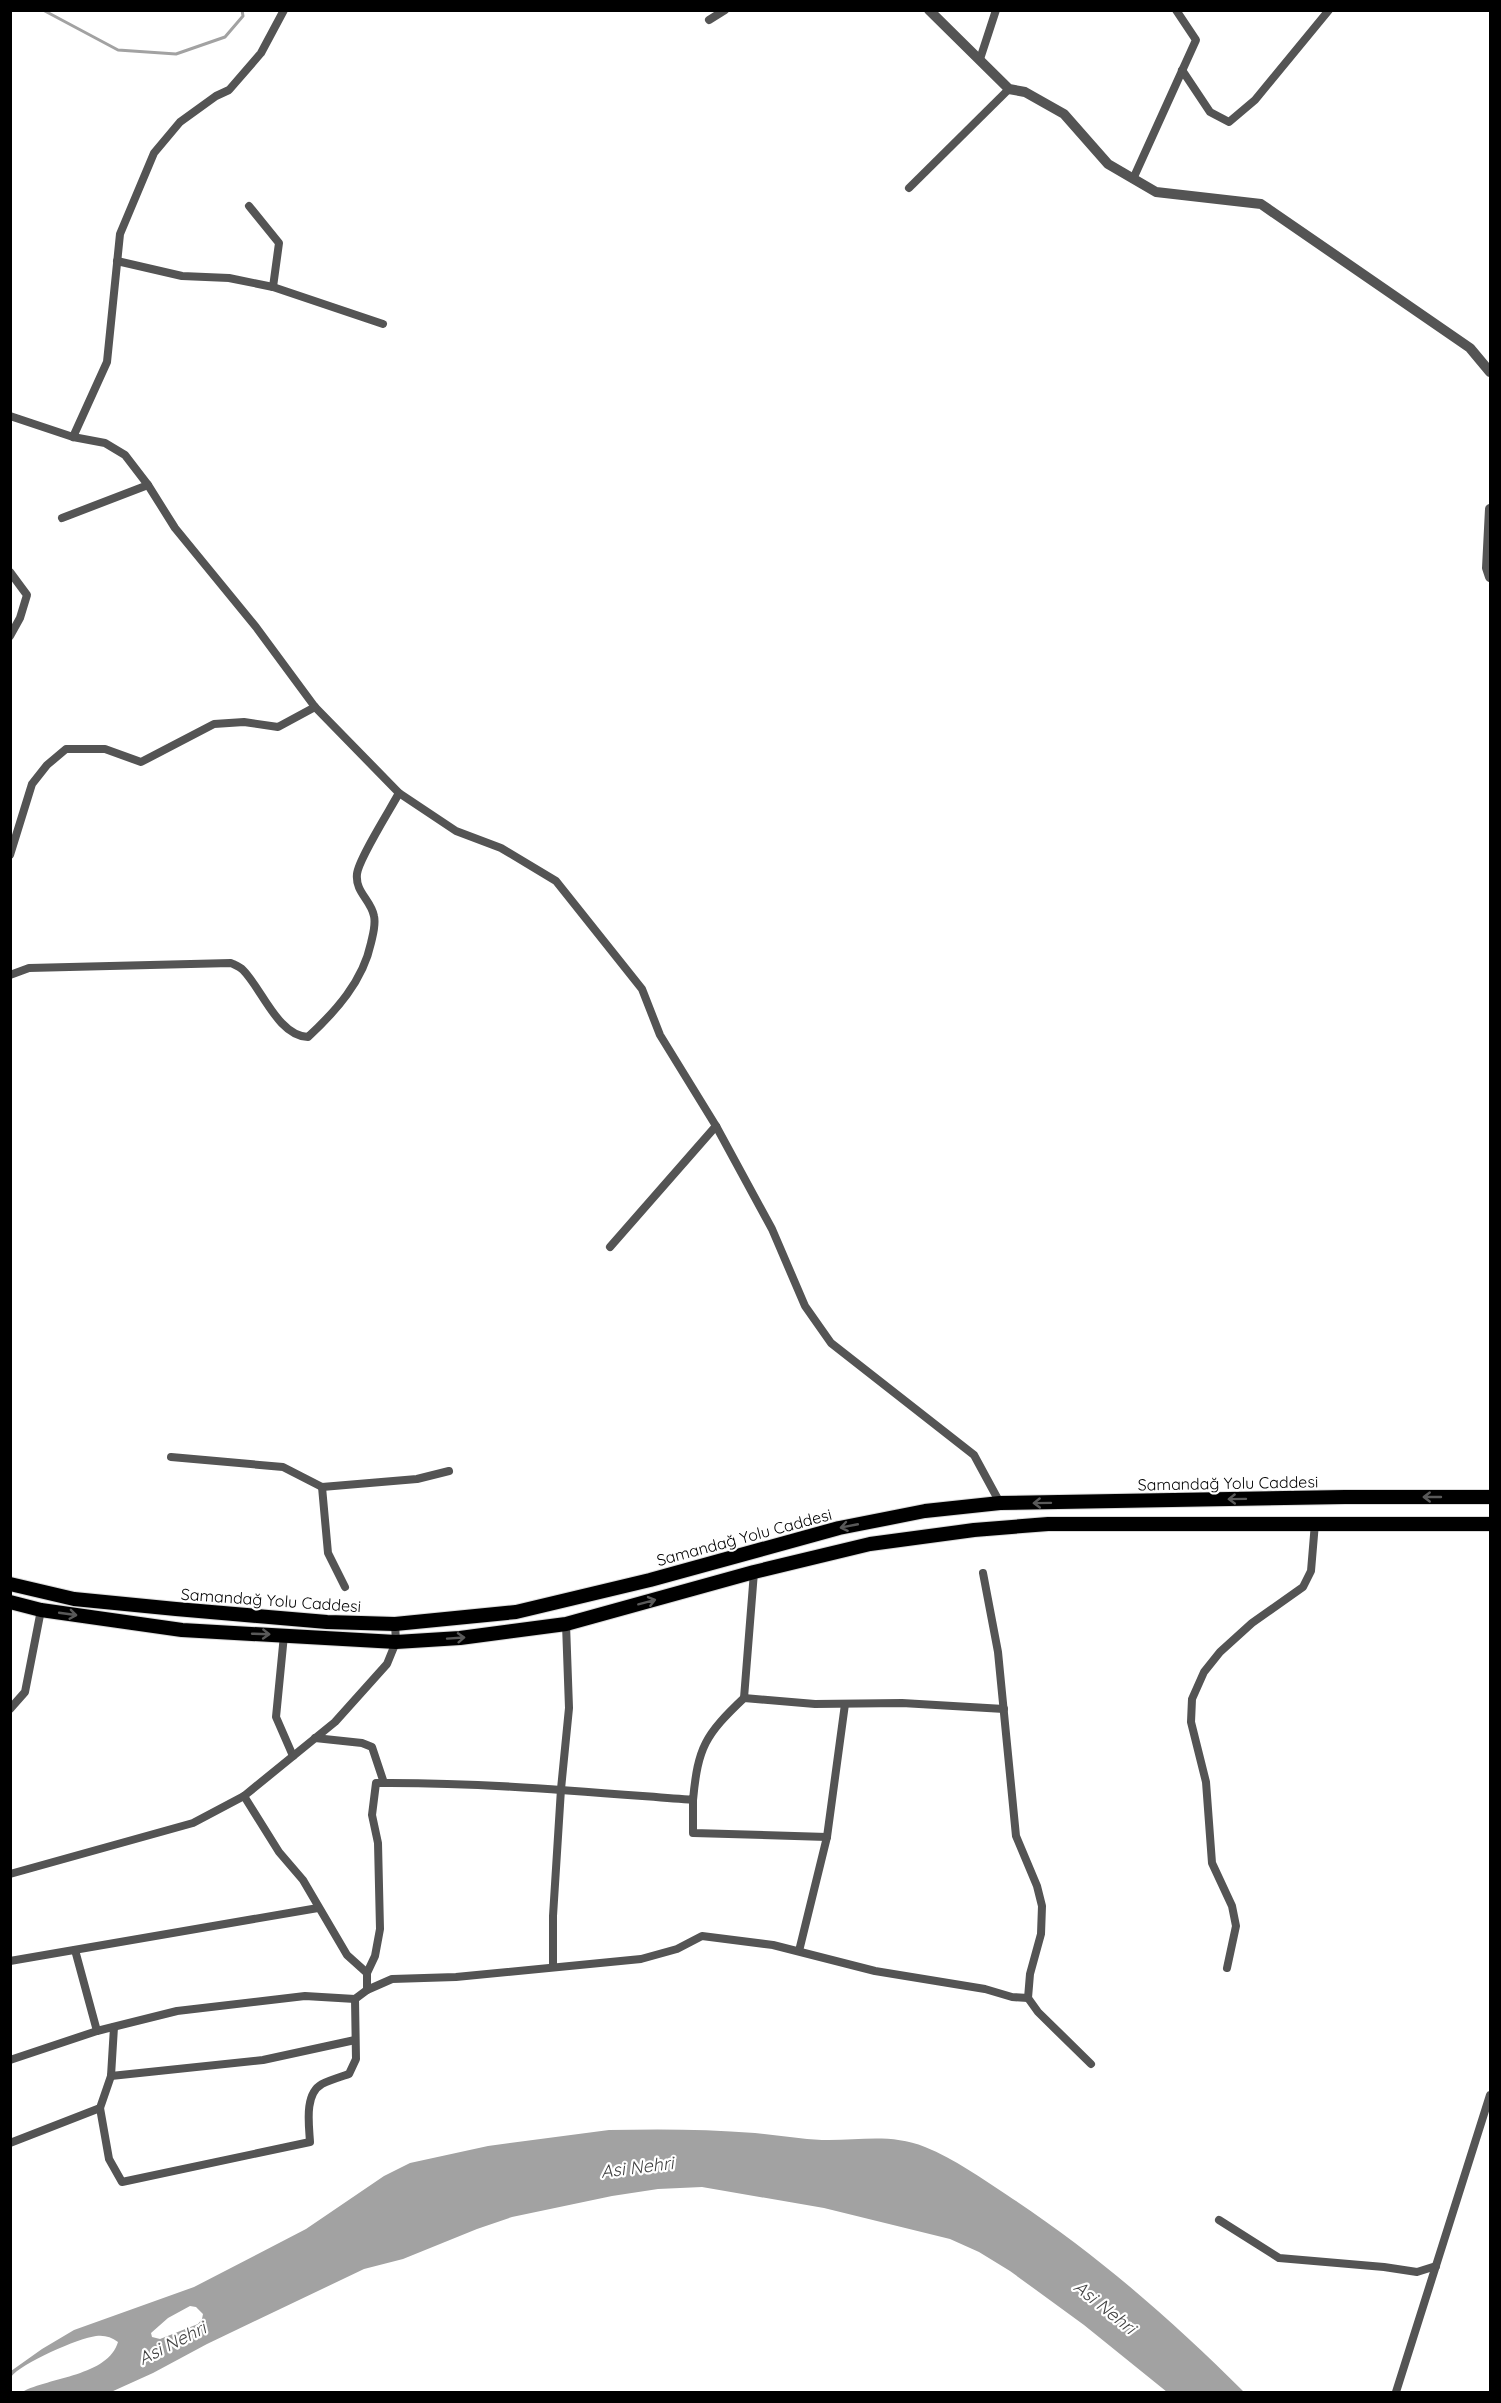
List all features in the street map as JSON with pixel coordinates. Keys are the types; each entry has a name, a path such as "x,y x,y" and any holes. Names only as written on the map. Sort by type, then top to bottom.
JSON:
{"highway":[{"name":"Samandağ Yolu Caddesi","path":"10,1584 74,1599 327,1622 395,1624 516,1612 650,1580 839,1528 924,1511 1000,1503 1491,1497"},
{"name":"Samandağ Yolu Caddesi","path":"10,1602 41,1610 182,1630 396,1642 460,1638 566,1624 754,1572 870,1544 974,1530 1048,1524 1491,1524"}],"street":[{"path":"73,437 107,362 120,234 154,153 180,122 216,96 229,90 261,53 284,10"},
{"path":"709,20 725,10"},
{"path":"929,10 1009,89 1025,92 1064,114 1108,164 1156,192 1261,204 1470,348 1491,372"},
{"path":"980,59 996,10"},
{"path":"1133,179 1196,40 1176,10"},
{"path":"1182,70 1210,112 1229,122 1255,100 1329,10"},
{"path":"909,188 1009,89"},
{"path":"249,206 279,243 273,287"},
{"path":"117,261 182,276 229,278 273,287 383,324"},
{"path":"10,416 73,437 105,443 125,455 148,484 174,528 256,627 315,707 399,793 456,831 501,848 556,881 642,989 660,1035 716,1126 772,1229 805,1305 831,1343 974,1455 1000,1503"},
{"path":"62,518 148,484"},
{"path":"1491,509 1487,568 1491,577"},
{"path":"10,572 27,595 20,618 10,636"},
{"path":"10,855 32,784 47,765 66,749 105,749 141,762 214,724 244,722 278,727 315,707"},
{"path":"10,975 28,968 231,963 243,969 266,1003 292,1034 308,1037 323,1023 359,978 367,963 375,925 374,913 357,888 357,872 399,793"},
{"path":"610,1247 716,1126"},
{"path":"171,1457 283,1467 322,1487 417,1479 448,1471"},
{"path":"322,1487 328,1553 345,1587"},
{"path":"1227,1968 1236,1926 1232,1906 1212,1863 1206,1782 1191,1722 1192,1699 1204,1672 1220,1652 1252,1623 1303,1587 1311,1571 1315,1523"},
{"path":"754,1572 744,1698 707,1738 696,1765 693,1833 827,1837"},
{"path":"982,1573 998,1652 1016,1836 1037,1886 1042,1906 1041,1934 1030,1974 1028,1998 1038,2012 1091,2064"},
{"path":"10,1709 25,1692 41,1610"},
{"path":"10,1874 193,1823 244,1796 334,1722 387,1664 396,1642 395,1624"},
{"path":"553,1967 553,1916 569,1708 566,1624"},
{"path":"284,1635 276,1717 293,1756"},
{"path":"744,1698 815,1704 902,1703 1004,1709"},
{"path":"799,1951 827,1837 845,1704"},
{"path":"315,1738 362,1743 372,1747 384,1783"},
{"path":"367,1990 367,1972 375,1956 380,1929 378,1843 372,1815 376,1783 434,1783 561,1789 693,1800"},
{"path":"244,1796 279,1852 303,1880 347,1955 367,1972"},
{"path":"10,1961 318,1908"},
{"path":"10,2060 97,2031 177,2011 304,1996 355,1999 367,1990 392,1979 456,1977 641,1959 677,1949 702,1936 799,1951 876,1971 985,1989 1012,1997 1028,1998"},
{"path":"75,1950 97,2031"},
{"path":"114,2027 111,2076 100,2109 109,2159 122,2182 310,2142 312,2094 320,2085 349,2074 356,2059 355,1999"},
{"path":"111,2076 263,2060 355,2040"},
{"path":"1396,2392 1491,2095"},
{"path":"10,2143 100,2109"},
{"path":"1219,2220 1279,2258 1418,2272 1436,2266"}],"water":[{"name":"Asi Nehri","path":"664,2129 755,2133 822,2140 886,2139 925,2147 978,2176 1101,2263 1188,2338 1244,2392 1167,2392 1084,2325 1010,2271 979,2252 950,2239 824,2208 702,2187 658,2189 612,2196 512,2217 477,2229 403,2259 364,2269 111,2392 22,2392 91,2369 103,2362 118,2342 105,2336 96,2336 64,2346 26,2365 11,2377 11,2371 74,2330 194,2287 306,2229 384,2176 410,2163 488,2146 609,2130","holes":["190,2306 196,2307 203,2314 198,2324 160,2339 152,2337 151,2333 168,2318"]}],"waterway":[{"path":"43,10 118,50 176,54 225,37 243,16 242,10"}]}
